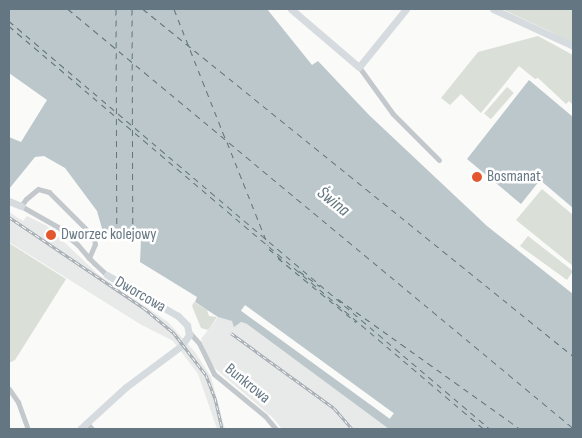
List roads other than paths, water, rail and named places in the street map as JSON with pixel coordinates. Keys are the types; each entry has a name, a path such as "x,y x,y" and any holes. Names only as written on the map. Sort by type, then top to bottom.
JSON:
{"street":[{"path":"291,9 360,67 393,114 440,160"},
{"path":"493,9 573,46"},
{"path":"360,67 402,10"},
{"path":"21,206 38,190 49,192 93,236 95,244 89,258"},
{"name":"Dworcowa","path":"9,201 52,222 107,275 178,316 189,332"},
{"path":"80,429 126,387 181,346 189,332"},
{"name":"Bunkrowa","path":"189,332 199,343 214,374 266,416 276,429"},
{"path":"9,389 18,402 28,429"},
{"path":"87,423 92,429"}],"water":[{"name":"Świna","path":"9,9 267,9 312,65 318,61 369,115 487,226 573,294 573,429 389,429 247,324 241,322 234,327 232,321 218,317 195,302 197,297 140,262 141,240 105,239 97,211 65,168 44,156 35,157 9,189 9,137 21,142 47,100 9,73"},
{"path":"529,80 573,117 573,208 540,180 521,204 467,159"}],"railway":[{"path":"9,217 144,308 173,332 206,375 215,398 222,429"},
{"path":"231,333 334,408 352,429"}],"place":[{"name":"Bosmanat","path":"477,177"},
{"name":"Dworzec kolejowy","path":"51,235"}]}
